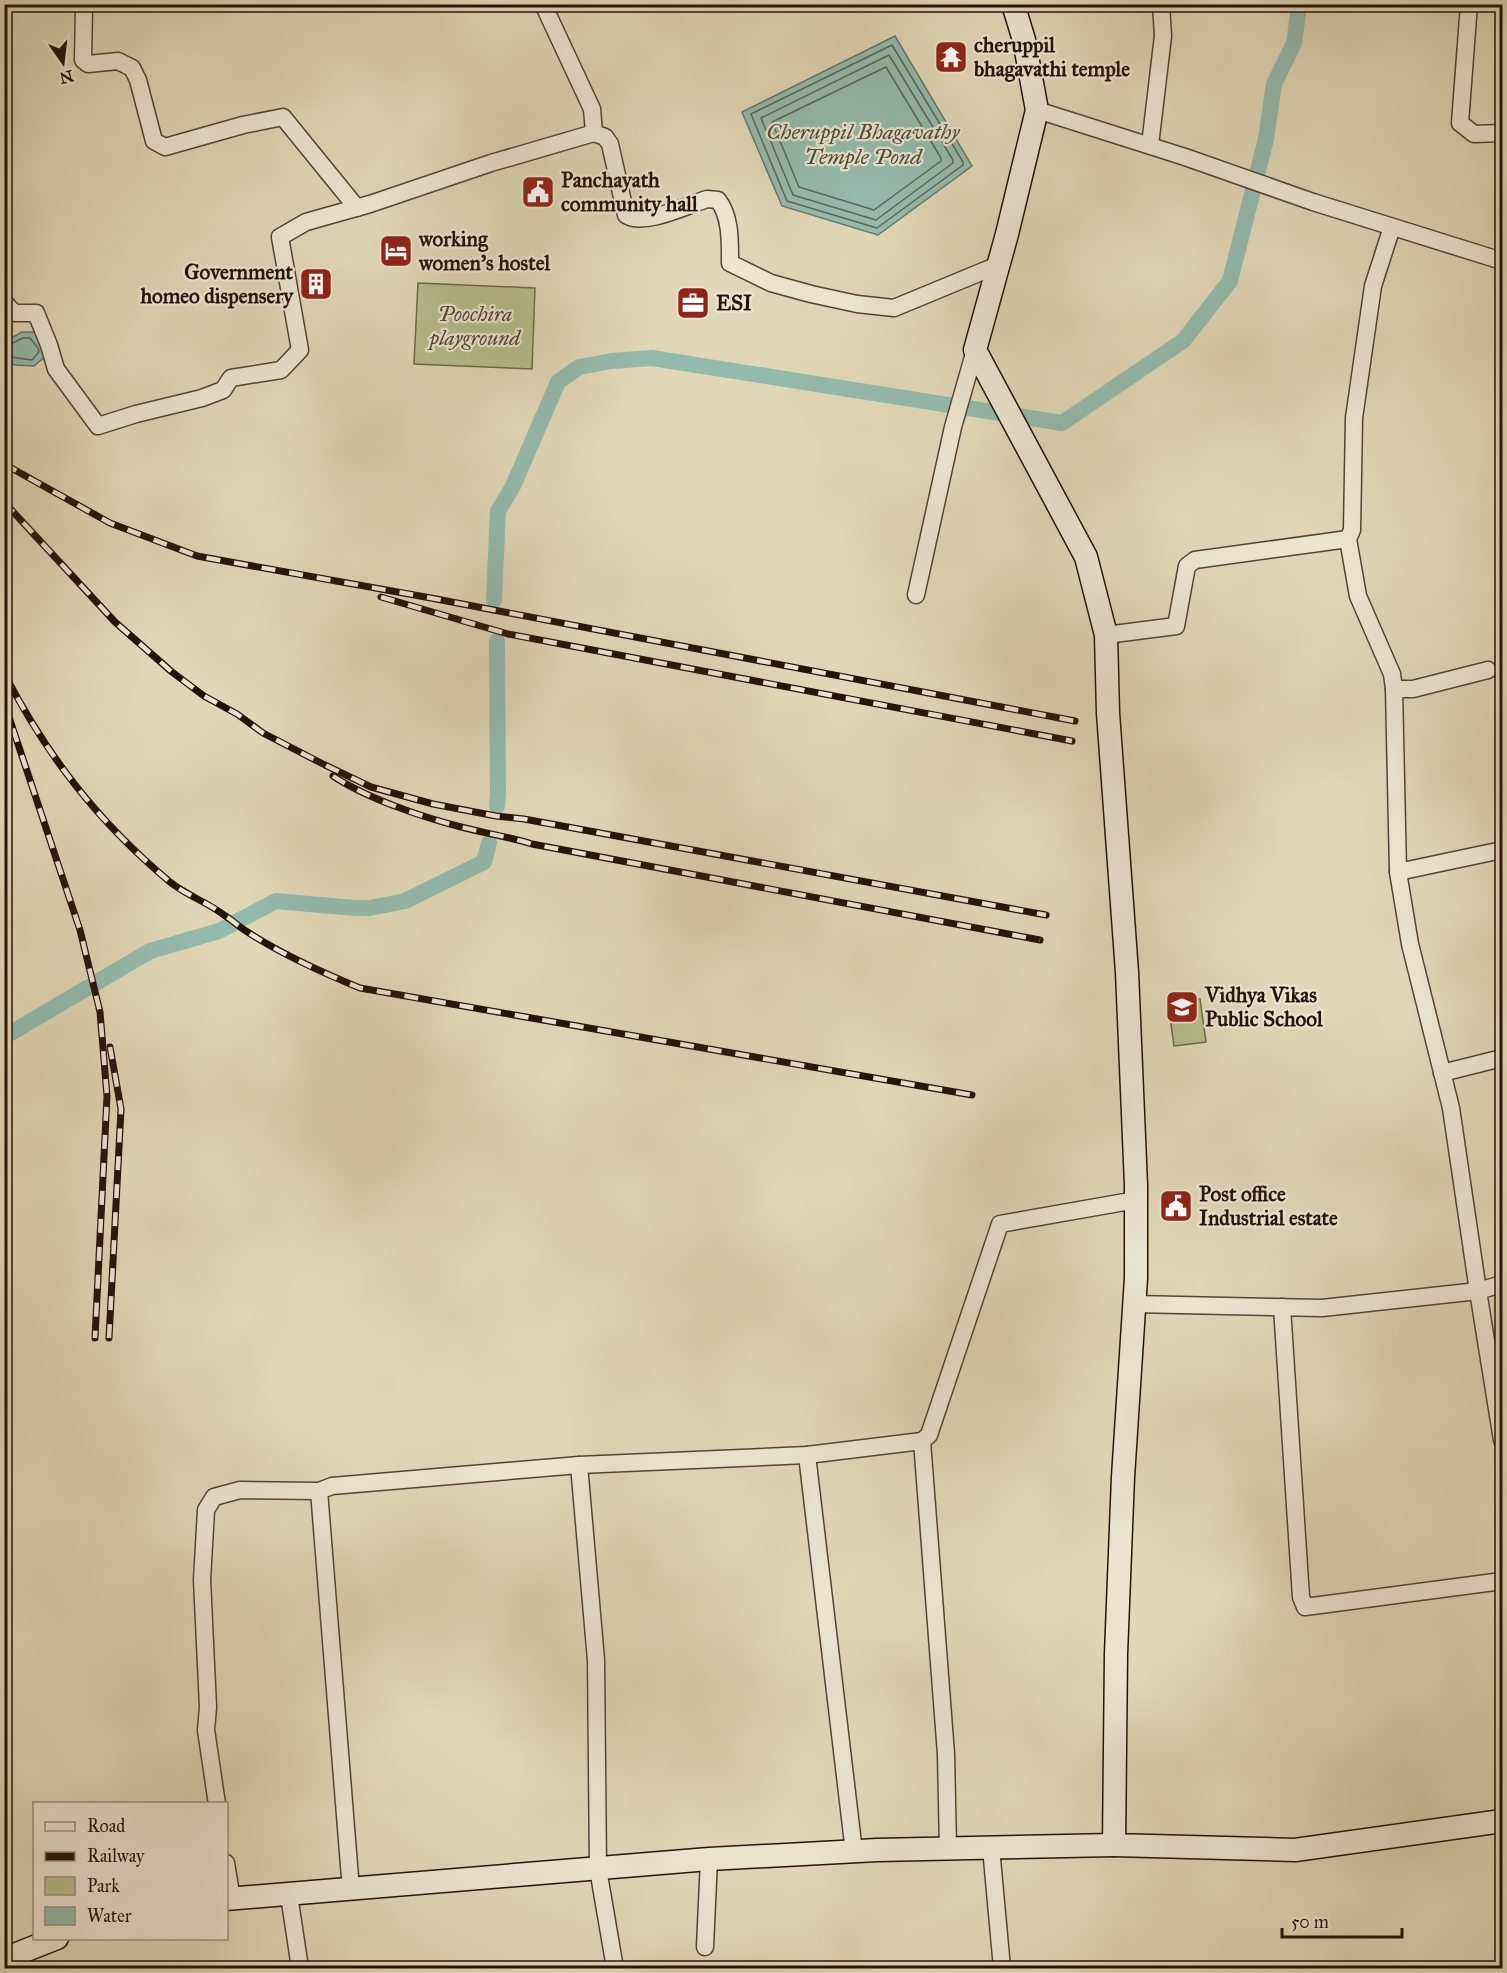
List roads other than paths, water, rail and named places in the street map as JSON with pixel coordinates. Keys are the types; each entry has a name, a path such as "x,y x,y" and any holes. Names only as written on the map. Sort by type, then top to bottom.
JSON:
{"street":[{"path":"87,4 84,8 83,60 88,64 118,61 132,68 138,80 154,141 165,147 243,125 283,117 357,208"},
{"path":"543,4 592,110 594,133"},
{"path":"916,595 953,427 998,265 1037,110 1024,39 1013,4"},
{"path":"1150,146 1163,36 1161,4"},
{"path":"1469,4 1460,123 1474,134 1503,133"},
{"path":"1037,110 1277,190 1503,261"},
{"path":"4,302 14,313 36,313 56,369 98,426 135,414 201,398 224,390 231,378 281,370 300,350 280,237 306,222 357,208 490,163 594,133 604,137 610,144 626,215 631,218 644,219 707,199 718,200 725,209 730,239 730,263 771,283 857,304 894,308 998,265"},
{"path":"1392,227 1373,286 1354,418 1352,530 1348,539 1358,596 1392,674 1398,872 1410,944 1451,1108 1503,1440"},
{"path":"975,350 1086,557 1106,635 1108,713 1127,972 1136,1200 1134,1304 1123,1477 1116,1654 1114,1845"},
{"path":"1106,635 1176,626 1187,567 1195,560 1348,539"},
{"path":"1394,689 1413,689 1488,670"},
{"path":"1398,872 1503,850"},
{"path":"1442,1072 1503,1058"},
{"path":"217,1802 206,1730 208,1707 202,1580 206,1510 214,1497 240,1490 319,1491 332,1486 579,1465 807,1455 922,1441 929,1435 1000,1224 1136,1200"},
{"path":"1134,1304 1322,1308 1478,1291 1503,1284"},
{"path":"1282,1307 1300,1597 1305,1607 1503,1581"},
{"path":"922,1441 946,1754 948,1849"},
{"path":"807,1455 854,1852"},
{"path":"579,1465 596,1660 598,1869 615,1968"},
{"path":"319,1491 351,1890"},
{"path":"229,1899 709,1859 854,1852 1114,1845 1295,1850 1503,1821"},
{"path":"991,1848 1002,1968"},
{"path":"705,1947 709,1859"},
{"path":"289,1895 300,1968"},
{"path":"4,1959 52,1940"}],"water":[{"name":"Cheruppil Bhagavathy Temple Pond","path":"895,36 972,166 878,235 782,206 742,112"},
{"path":"22,332 35,332 44,346 46,356 34,366 15,365 5,361 4,342"}],"waterway":[{"path":"494,600 498,511 513,486 558,382 579,367 612,361 652,358 1062,423 1183,341 1230,281 1266,139 1274,84 1294,43 1297,4"},
{"path":"497,641 497,806"},
{"path":"4,1037 150,951 219,931 276,901 354,908 370,908 405,901 484,862 489,843"}],"railway":[{"path":"4,464 110,523 197,556 431,598 1075,721"},
{"path":"4,502 115,622 172,672 204,696 237,714 263,733 371,787 433,804 496,816 524,819 1046,915"},
{"path":"381,597 508,634 1072,741"},
{"path":"4,673 56,760 97,811 144,859 176,887 217,910 243,929 287,955 331,976 360,988 972,1095"},
{"path":"4,702 80,930 100,1012 107,1096 95,1338"},
{"path":"333,776 361,792 429,818 532,844 1040,940"},
{"path":"109,1338 121,1109 110,1047"}],"place":[{"name":"cheruppil bhagavathi temple","path":"951,57"},
{"name":"Panchayath community hall","path":"538,192"},
{"name":"working women's hostel","path":"396,251"},
{"name":"Government homeo dispensery","path":"316,284"},
{"name":"ESI","path":"693,303"},
{"name":"Vidhya Vikas Public School","path":"1182,1007"},
{"name":"Post office Industrial estate","path":"1176,1206"}],"park label":[{"name":"Poochira playground","path":"475,326"}]}
